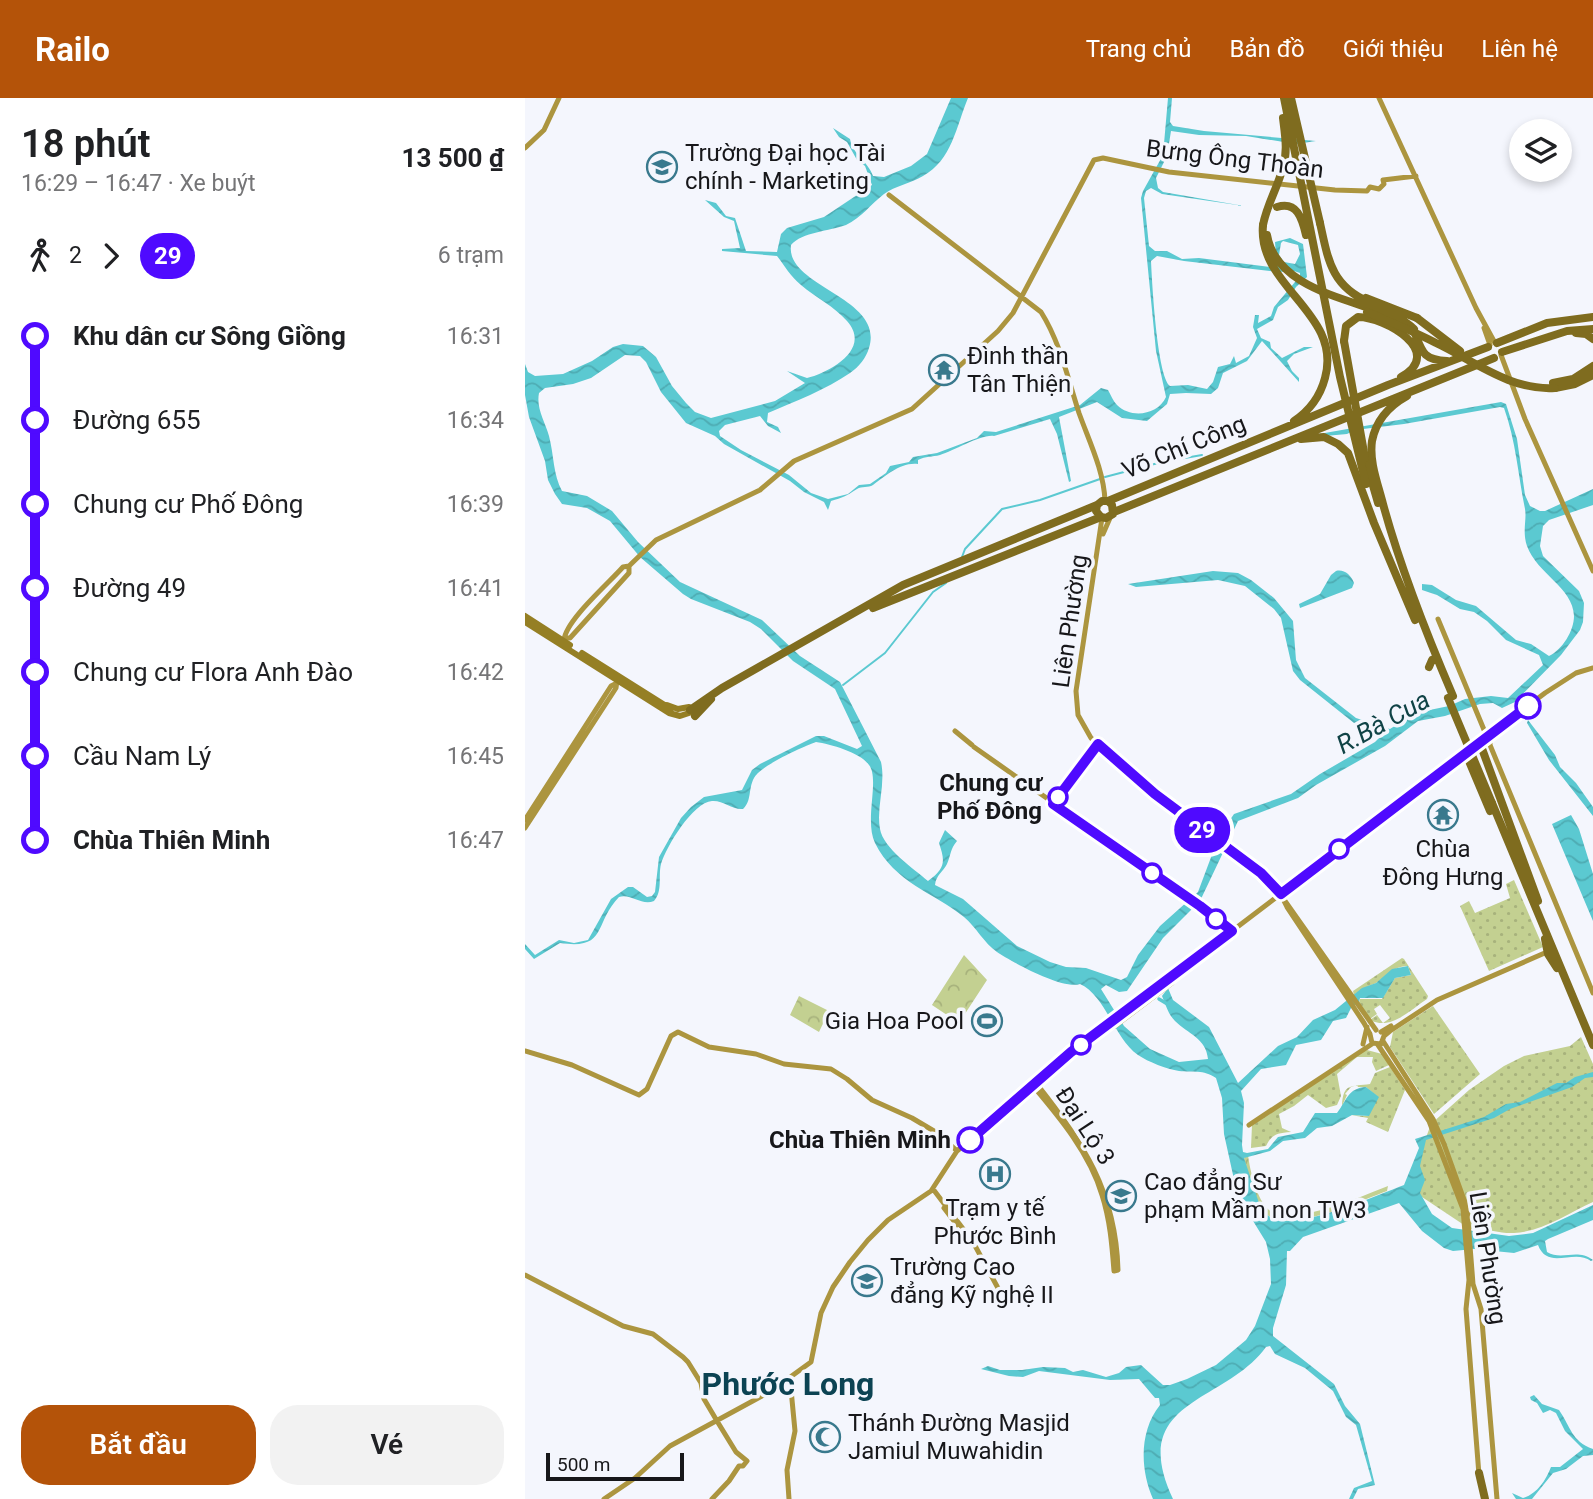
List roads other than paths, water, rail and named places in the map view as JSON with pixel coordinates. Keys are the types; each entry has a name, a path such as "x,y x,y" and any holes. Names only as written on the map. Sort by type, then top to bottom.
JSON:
{"highway":[{"path":"1286,98 1331,268 1347,289 1361,299 1400,316 1414,329 1426,356 1434,360 1455,359"},
{"path":"1286,98 1286,153 1263,227 1267,248 1275,263 1296,284 1367,312 1532,388 1575,384 1593,375"},
{"path":"1286,98 1340,377"},
{"path":"1286,98 1365,458"},
{"path":"1283,429 1306,412 1316,399 1328,364 1322,331 1296,284 1280,265 1270,246 1268,220 1272,210 1277,206 1291,206 1302,218 1340,377 1369,483 1431,664 1450,697"},
{"path":"1296,284 1402,319 1414,329"},
{"path":"1347,289 1417,318 1460,351 1531,384 1554,385 1579,376 1593,366"},
{"name":"Võ Chí Công","path":"843,621 903,585 936,570 1492,343 1554,321 1593,316"},
{"path":"1369,483 1344,341 1346,326 1357,317 1371,319 1408,337 1415,350 1413,365 1407,374 1387,386"},
{"name":"Võ Chí Công","path":"843,621 1542,338 1559,333 1593,330"},
{"path":"1559,333 1581,333 1593,339"},
{"path":"1492,343 1506,346 1499,356 1488,353 1492,343"},
{"path":"1397,568 1373,464 1372,448 1377,426 1397,402 1431,383"},
{"name":"Võ Chí Công","path":"1298,423 1305,423 1357,402 1383,391 1387,386"},
{"path":"1246,458 1307,438 1324,438 1343,447 1352,460 1397,568"},
{"path":"1102,503 1115,505 1109,515 1097,513 1102,503"},
{"path":"997,546 1001,557"},
{"path":"1404,587 1593,1032"},
{"path":"693,710 723,689 843,621"},
{"path":"1486,742 1536,903 1547,951 1569,989"},
{"path":"1465,757 1536,903"},
{"path":"1540,919 1593,1045"},
{"path":"1479,1473 1483,1499"}],"main road":[{"name":"Võ Chí Công","path":"1298,437 1413,390"},
{"name":"Võ Chí Công","path":"1283,429 1373,392"},
{"name":"Võ Chí Công","path":"986,550 1102,503"},
{"name":"Võ Chí Công","path":"974,568 1109,515"},
{"path":"525,616 666,715 682,719 693,710"},
{"path":"526,624 548,637 563,641 569,649 608,676 673,708 693,710"}],"street":[{"path":"525,148 544,130 559,98"},
{"path":"1379,98 1492,343"},
{"name":"Bưng Ông Thoàn","path":"563,641 570,638 627,574 631,565 647,547 664,536 761,490 794,461 912,409 998,331 1023,297 1091,163 1103,158 1164,172 1341,190 1367,191 1370,187 1379,188 1384,182 1416,177"},
{"path":"889,195 1037,307 1075,403 1100,480 1102,503"},
{"path":"1481,319 1492,343"},
{"path":"1499,356 1593,571"},
{"name":"Liên Phường","path":"1109,515 1093,587 1076,691 1078,715 1091,738 1153,790 1245,860 1283,897 1287,907 1377,1037 1441,1137 1466,1214 1470,1270 1467,1305 1479,1473"},
{"name":"Liên Phường","path":"1093,587 1109,515"},
{"path":"1438,619 1486,742 1593,993"},
{"path":"604,1499 635,1478 670,1446 790,1379 812,1360 821,1313 831,1291 850,1262 888,1220 932,1190 957,1151 1034,1084 1486,742 1496,731 1563,680 1593,668"},
{"path":"525,820 621,682"},
{"path":"525,828 621,682"},
{"path":"955,731 1233,932"},
{"path":"1465,757 1486,742"},
{"path":"1249,1123 1434,999 1547,951"},
{"path":"1118,1025 1172,983"},
{"path":"1364,1046 1368,1026 1389,1030"},
{"path":"1364,1046 1384,1049 1389,1030"},
{"path":"525,1051 572,1065 639,1096 645,1092 671,1037 678,1032 709,1047 757,1054 784,1064 824,1067 843,1076 872,1100 939,1133 957,1151"},
{"name":"Đại Lộ 3","path":"1034,1084 1074,1132 1098,1174 1109,1209 1118,1270 1114,1270 1106,1210 1095,1175 1073,1136 1034,1084"},
{"path":"932,1190 973,1242 1003,1301"},
{"name":"Liên Phường","path":"1470,1270 1479,1304 1497,1499"},
{"path":"525,1275 622,1326 658,1337 688,1362 701,1383 704,1399 717,1421 736,1452 747,1461 743,1466 739,1466 712,1499"},
{"path":"1467,1305 1473,1301 1479,1304"},
{"path":"789,1499 786,1470 795,1431 790,1379"}],"water":[{"path":"951,98 968,98 952,142 933,169 884,194 846,225 809,235 791,245 793,259 803,272 863,316 870,331 869,348 862,362 853,371 831,384 768,413 767,422 778,427 781,433 768,426 760,416 725,425 719,431 720,436 789,475 811,493 828,499 848,494 859,485 870,484 886,473 890,466 909,462 913,457 937,453 977,438 984,431 996,432 1080,405 1101,388 1108,390 1117,405 1129,412 1144,413 1157,408 1166,397 1156,351 1141,198 1163,155 1168,98 1172,98 1170,122 1173,126 1316,141 1296,144 1246,136 1199,135 1171,131 1167,156 1156,178 1158,188 1163,192 1244,206 1162,194 1151,188 1146,191 1144,198 1149,246 1155,251 1167,251 1182,259 1199,258 1277,268 1275,242 1290,238 1303,244 1307,277 1296,287 1288,300 1278,307 1273,320 1257,329 1261,338 1270,342 1271,348 1282,358 1304,347 1313,347 1294,354 1287,361 1299,382 1262,341 1247,361 1223,373 1218,388 1211,394 1170,394 1167,404 1147,421 1122,418 1097,402 1059,417 1071,481 1069,482 1057,434 1050,419 982,438 940,455 918,460 918,464 899,467 873,485 859,488 845,496 831,501 828,510 824,502 790,481 724,444 715,436 686,423 661,392 646,362 640,356 625,355 591,378 545,388 539,393 539,404 562,491 587,496 612,511 638,542 680,582 762,620 800,656 840,682 881,762 879,821 882,836 900,858 928,881 943,864 939,843 945,830 957,841 935,885 963,899 1017,946 1066,967 1086,968 1121,980 1127,977 1138,955 1160,926 1198,892 1219,836 1234,814 1291,794 1375,742 1383,734 1354,723 1300,680 1293,671 1281,618 1245,586 1218,580 1136,587 1128,584 1213,571 1238,573 1251,580 1274,598 1293,621 1296,660 1305,678 1356,718 1390,729 1415,713 1449,706 1465,699 1491,696 1508,698 1543,665 1539,655 1506,640 1474,612 1460,609 1437,595 1422,590 1422,584 1432,585 1456,600 1476,606 1516,640 1531,644 1549,656 1563,645 1570,634 1574,616 1572,606 1561,588 1538,565 1527,546 1525,509 1514,445 1504,408 1355,430 1347,434 1319,434 1501,402 1506,404 1517,439 1525,495 1530,506 1545,511 1593,489 1593,505 1549,520 1543,526 1540,546 1543,556 1579,591 1584,603 1583,622 1561,655 1515,702 1502,708 1493,703 1480,704 1445,716 1418,721 1385,746 1298,798 1238,821 1200,901 1163,938 1127,991 1119,992 1106,985 1101,989 1124,1026 1150,1049 1179,1062 1208,1059 1200,1041 1175,1021 1169,1012 1162,996 1168,988 1173,1000 1209,1027 1238,1083 1278,1046 1297,1037 1313,1020 1335,1010 1392,969 1408,966 1411,975 1395,978 1383,998 1360,998 1346,1018 1333,1021 1321,1040 1296,1045 1286,1065 1261,1069 1241,1091 1244,1103 1242,1145 1243,1152 1247,1153 1268,1149 1278,1137 1303,1132 1315,1113 1337,1113 1355,1090 1366,1087 1379,1097 1369,1116 1352,1115 1332,1126 1317,1128 1305,1138 1283,1141 1270,1151 1244,1158 1260,1206 1277,1220 1289,1221 1322,1215 1404,1185 1419,1148 1415,1139 1484,1117 1506,1104 1520,1102 1557,1083 1566,1083 1575,1077 1593,1072 1593,1077 1585,1078 1572,1087 1510,1109 1494,1118 1426,1140 1420,1166 1425,1180 1420,1193 1432,1214 1452,1228 1509,1236 1533,1233 1593,1205 1593,1220 1545,1241 1547,1252 1581,1255 1593,1260 1548,1257 1538,1245 1514,1253 1474,1249 1453,1251 1444,1248 1422,1231 1399,1203 1303,1237 1287,1251 1286,1285 1273,1336 1334,1384 1345,1406 1360,1424 1375,1485 1358,1489 1353,1499 1349,1499 1354,1488 1372,1481 1356,1425 1346,1417 1333,1391 1305,1368 1275,1354 1270,1346 1248,1366 1187,1407 1171,1422 1162,1441 1162,1466 1173,1499 1153,1499 1149,1488 1144,1463 1145,1439 1153,1415 1160,1405 1159,1398 1155,1398 1139,1379 1110,1380 1039,1371 1023,1377 981,1369 988,1366 1000,1370 1065,1368 1073,1372 1083,1370 1106,1377 1119,1373 1126,1367 1141,1365 1163,1385 1187,1379 1216,1365 1246,1340 1255,1326 1271,1284 1270,1259 1266,1242 1242,1203 1235,1184 1224,1134 1222,1098 1216,1078 1202,1072 1169,1069 1138,1055 1122,1038 1089,990 1080,984 1072,985 1050,979 997,952 964,917 915,886 893,868 883,857 872,834 872,771 865,761 853,753 816,742 792,752 758,773 743,809 720,802 705,803 689,817 664,856 658,893 654,901 619,897 598,933 586,943 575,944 560,943 534,959 525,949 525,944 535,955 559,940 574,943 588,940 611,899 628,887 633,887 647,897 652,896 655,892 659,857 681,818 704,797 742,790 752,770 760,764 816,736 824,736 857,749 862,746 835,689 793,661 761,629 683,594 640,557 610,521 587,508 562,504 548,480 545,461 529,417 525,395 525,364 528,372 535,376 563,374 592,361 613,347 623,344 643,346 656,357 672,386 695,412 711,418 775,401 805,383 787,371 807,378 845,358 855,341 853,331 842,316 797,282 777,256 722,251 740,248 734,221 724,217 705,200 716,203 726,216 735,218 746,251 777,252 781,234 787,228 824,217 872,185 865,166 857,160 847,142 839,137 833,128 850,139 873,176 884,177 911,166 927,154","holes":["1283,241 1298,245 1300,254 1295,264 1284,262 1279,255","1157,256 1278,272 1294,271 1300,273 1300,276 1274,307 1271,316 1258,323 1259,315 1255,315 1253,327 1257,338 1249,356 1236,363 1234,356 1230,364 1218,367 1213,382 1207,389 1188,385 1170,386 1165,379 1156,327 1151,261"]},
{"path":"1336,571 1349,575 1354,583 1352,588 1300,608 1299,604 1320,594"},
{"path":"1528,720 1555,755 1560,767 1576,783 1593,807 1593,816 1549,760 1527,723"},
{"path":"1571,815 1579,829 1593,874 1593,921 1552,824"},
{"path":"1534,1395 1542,1404 1559,1410 1576,1438 1593,1449 1593,1455 1583,1456 1566,1469 1553,1473 1532,1499 1516,1499 1512,1493 1523,1498 1533,1493 1544,1481 1551,1467 1560,1467 1583,1449 1565,1431 1556,1413 1550,1410 1543,1413 1537,1403 1531,1400 1530,1397"}],"waterway":[{"path":"1105,477 1202,455"},
{"path":"962,557 965,549 1002,509 1040,500 1100,479"},
{"path":"843,685 885,653 933,592 946,583"},
{"path":"1159,999 1169,1005"}],"place":[{"name":"Trường Đại học Tài chính - Marketing","path":"662,167"},
{"name":"Đình thần Tân Thiện","path":"944,370"},
{"name":"Chung cư Phố Đông","path":"1058,797"},
{"name":"Chùa Đông Hưng","path":"1443,815"},
{"name":"Gia Hoa Pool","path":"987,1021"},
{"name":"Chùa Thiên Minh","path":"970,1140"},
{"name":"Trạm y tế Phước Bình","path":"995,1174"},
{"name":"Cao đẳng Sư phạm Mầm non TW3","path":"1121,1196"},
{"name":"Trường Cao đẳng Kỹ nghệ II","path":"867,1281"},
{"name":"Thánh Đường Masjid Jamiul Muwahidin","path":"825,1437"}],"district":[{"name":"Phước Long","path":"788,1384"}],"water label":[{"name":"R.Bà Cua","path":"1383,722"}]}
